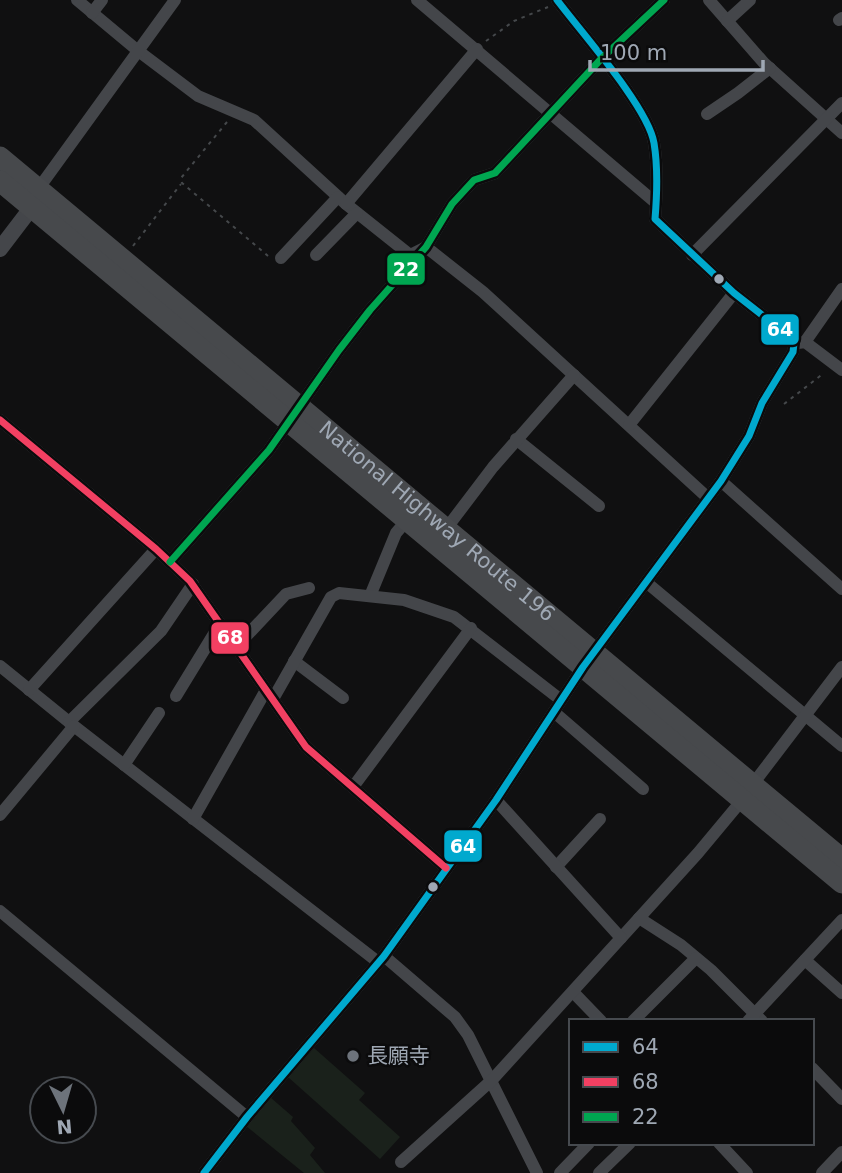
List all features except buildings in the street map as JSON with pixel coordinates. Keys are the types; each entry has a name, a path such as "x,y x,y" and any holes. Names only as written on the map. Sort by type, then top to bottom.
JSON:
{"highway":[{"name":"National Highway Route 196","path":"0,157 34,197 296,414 446,529 588,659"},
{"name":"National Highway Route 196","path":"0,181 34,197 123,260 296,414 408,519 588,659 748,792 841,877"}],"street":[{"path":"77,0 198,96 254,120 342,200 410,256 426,247"},
{"path":"92,13 102,0"},
{"path":"0,248 137,50 175,0"},
{"path":"417,0 656,203"},
{"path":"170,562 269,450 346,340 426,247 452,204 474,180 495,173 601,59 664,0"},
{"path":"709,0 769,68 842,133"},
{"path":"727,21 750,0"},
{"path":"558,1 623,85 648,124 654,142 655,219 734,293 790,337 839,368"},
{"path":"281,258 342,200 477,49"},
{"path":"707,114 769,68"},
{"path":"692,255 842,103"},
{"path":"316,255 357,213"},
{"path":"426,247 483,292 708,498"},
{"path":"204,1173 247,1117 381,959 496,800 588,659 721,481 793,352 842,289"},
{"path":"629,425 734,293"},
{"path":"446,529 516,439 574,375"},
{"path":"0,420 156,549 193,584 306,747 446,868"},
{"path":"516,439 599,506"},
{"path":"721,481 842,589"},
{"path":"370,596 396,533 408,519"},
{"path":"29,690 156,549"},
{"path":"646,582 842,746"},
{"path":"0,815 72,724 161,631 193,584"},
{"path":"236,647 286,594 309,588"},
{"path":"193,819 270,694 295,661 331,597 339,593 404,600 454,617 561,700"},
{"path":"176,696 220,624"},
{"path":"353,787 471,628"},
{"path":"295,661 343,698"},
{"path":"0,666 193,819 455,1017 492,1080 537,1173"},
{"path":"401,1162 492,1080 698,853 748,792 842,667"},
{"path":"554,712 643,789"},
{"path":"124,765 159,713"},
{"path":"496,800 621,938"},
{"path":"556,867 600,819"},
{"path":"0,911 247,1117"},
{"path":"639,918 696,958 755,1019 842,920"},
{"path":"635,1019 696,958"},
{"path":"805,960 842,993"},
{"path":"573,992 599,1019"},
{"path":"814,1070 842,1099"},
{"path":"560,1173 587,1145"},
{"path":"599,1173 628,1145"},
{"path":"721,1145 747,1173"},
{"path":"821,1173 842,1152"}],"path":[{"path":"477,49 514,21 558,1"},
{"path":"123,260 182,183 181,178 234,112"},
{"path":"182,183 271,259 281,258"},
{"path":"784,404 839,368"}],"shaded area":[{"path":"314,1048 365,1093 359,1100 400,1137 380,1159 288,1077"},
{"path":"270,1097 293,1117 291,1121 315,1148 310,1155 325,1173 304,1173 246,1126"}],"transit line":[{"name":"64","path":"204,1173 247,1117 384,956 496,800 583,667 721,481 749,436 762,403 793,352 794,343 790,337 734,293 655,219 656,162 649,128 627,90 557,0"},
{"name":"22","path":"170,562 269,450 339,350 370,310 426,247 452,204 474,180 495,173 601,59 664,0"},
{"name":"68","path":"0,420 156,549 190,581 306,747 446,868"}],"place":[{"name":"長願寺","path":"353,1056"}]}
